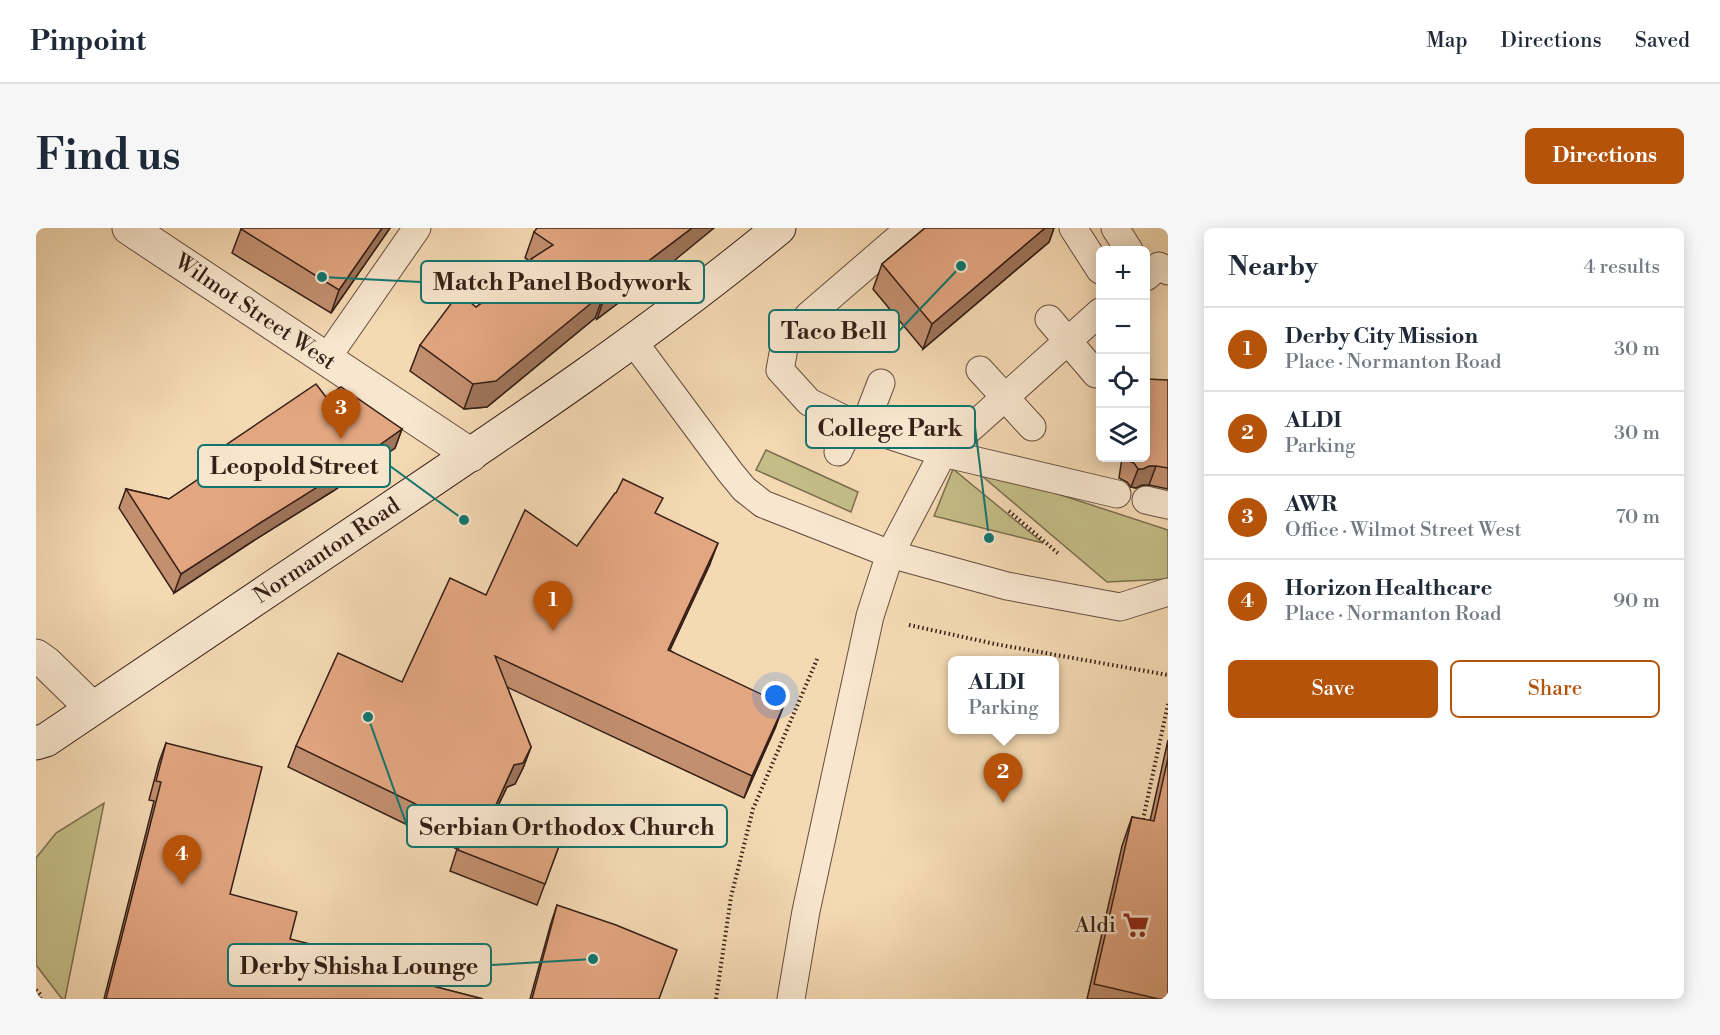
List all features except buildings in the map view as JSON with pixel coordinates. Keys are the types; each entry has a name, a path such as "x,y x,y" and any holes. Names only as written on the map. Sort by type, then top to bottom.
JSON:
{"street":[{"name":"Wilmot Street West","path":"129,228 471,455"},
{"name":"Normanton Road","path":"39,746 92,708 471,455 633,341 724,273 778,228"},
{"path":"36,656 92,708"}],"lane":[{"path":"326,359 417,228"},
{"path":"910,228 809,315 785,343 780,370 809,402 858,425 943,453 1117,494"},
{"path":"1072,228 1096,263"},
{"path":"1115,228 1126,246"},
{"path":"1150,274 1159,266 1168,271"},
{"path":"1150,280 1168,290"},
{"path":"790,999 870,615 890,554 943,453 1096,316"},
{"path":"1049,319 1096,374"},
{"path":"633,341 730,472 744,489 762,504 890,554 1006,586 1120,607 1168,592"},
{"path":"980,370 1032,427"},
{"path":"838,452 858,425 881,383"}],"path":[{"path":"1005,507 1067,561"},
{"path":"1141,827 1168,704"},
{"path":"36,990 41,995 40,999"}],"shaded area":[{"path":"766,450 858,492 851,512 756,470"},
{"path":"969,465 1168,530 1168,579 1107,582"},
{"path":"953,469 1043,543 934,516"},
{"path":"104,803 65,999 62,999 36,965 36,858 56,833"}],"place":[{"name":"Taco Bell","path":"961,266"},
{"name":"Match Panel Bodywork","path":"322,277"},
{"name":"AWR","path":"341,439"},
{"name":"Leopold Street","path":"464,520"},
{"name":"College Park","path":"989,538"},
{"name":"Derby City Mission","path":"553,631"},
{"name":"Serbian Orthodox Church","path":"368,717"},
{"name":"ALDI","path":"1003,803"},
{"name":"Horizon Healthcare","path":"182,885"},
{"name":"Aldi","path":"1136,925"},
{"name":"Derby Shisha Lounge","path":"593,959"}]}
